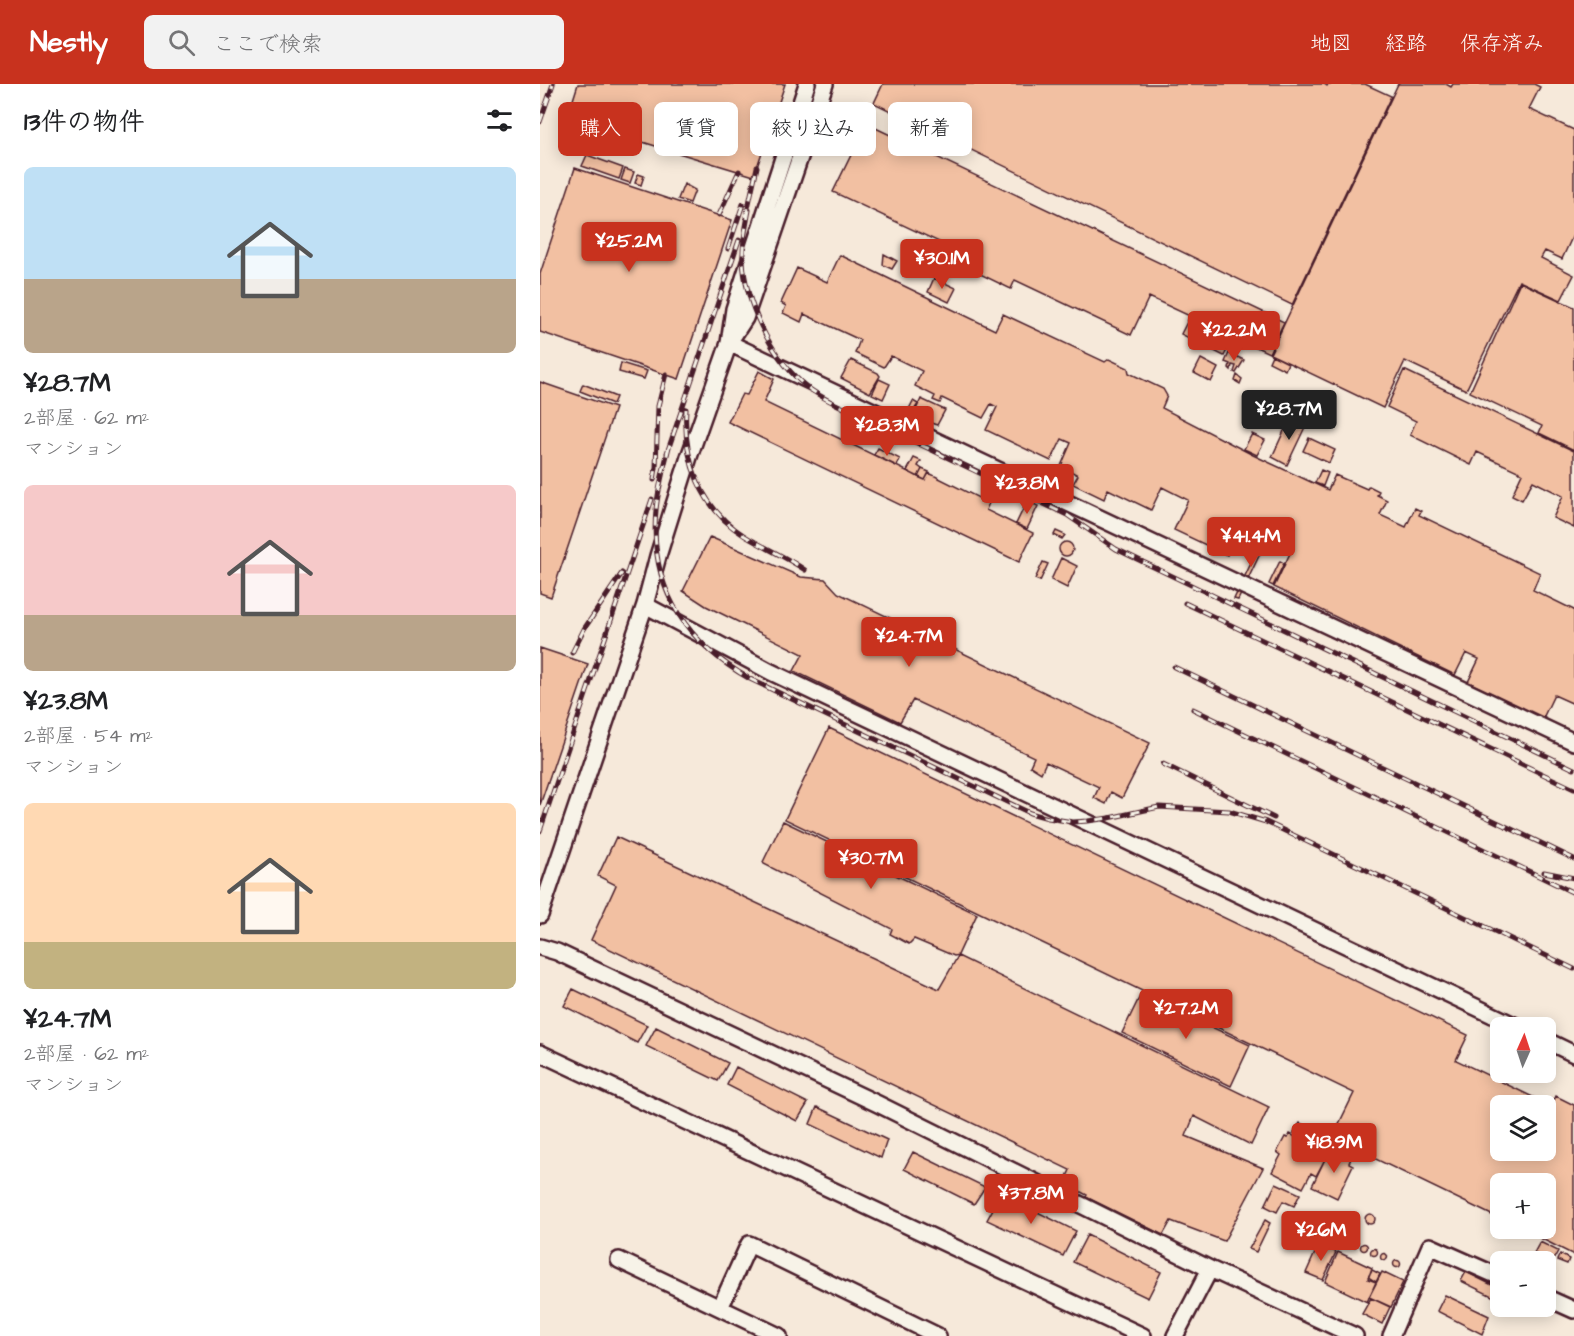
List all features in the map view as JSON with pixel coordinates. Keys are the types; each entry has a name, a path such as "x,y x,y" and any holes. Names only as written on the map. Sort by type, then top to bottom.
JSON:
{"lane":[{"path":"540,915 645,605 689,457 729,343 734,309 807,84"},
{"path":"729,343 746,318 825,84"},
{"path":"729,343 1574,742"},
{"path":"645,605 771,672 1497,1017"},
{"path":"540,947 568,957 878,1104 1210,1269 1355,1336"},
{"path":"1556,1045 1574,1054"},
{"path":"540,1053 1143,1336"},
{"path":"720,1308 750,1244 938,1336"},
{"path":"1391,1336 1430,1246 1490,1273"},
{"path":"619,1260 779,1336"},
{"path":"1175,1336 1210,1269"},
{"path":"1556,1302 1574,1310"}],"building":[{"path":"578,84 785,84 779,102 750,102 750,156 761,156 754,176 688,156 738,156 738,102 654,102 654,146 642,142 642,102 572,102"},
{"path":"883,84 1324,84 1327,86 1328,84 1365,84 1391,96 1292,305 972,150 972,102 888,102 888,110 874,102"},
{"path":"1398,84 1446,84 1451,87 1453,84 1534,84 1540,87 1529,109 1574,130 1574,233 1562,259 1545,251 1541,258 1574,275 1561,300 1519,281 1466,390 1405,361 1383,408 1270,354"},
{"path":"876,128 888,134 888,156 935,156 1284,322 1269,353 1149,297 1131,335 1015,280 1011,289 949,259 954,249 833,192 851,156 876,156"},
{"path":"587,156 590,156 623,168 619,179 582,166"},
{"path":"575,168 732,220 679,379 540,332 540,274"},
{"path":"625,169 634,172 630,183 621,180"},
{"path":"638,174 644,176 641,185 635,183"},
{"path":"684,184 695,190 690,203 678,199"},
{"path":"884,254 897,261 892,269 883,265"},
{"path":"840,255 995,330 1003,314 1105,362 1109,359 1128,368 1129,373 1163,389 1167,396 1162,408 1253,455 1328,490 1335,475 1367,489 1369,486 1379,491 1377,495 1387,500 1380,515 1406,527 1415,508 1421,511 1419,515 1540,573 1533,590 1574,610 1574,704 1554,695 1543,718 1468,682 1479,659 1466,653 1455,675 1274,587 1292,549 1242,524 1227,555 1174,530 1188,500 1162,487 1151,510 1108,489 1104,499 1073,484 1078,475 1061,466 1071,443 1062,439 1051,461 986,430 997,407 991,404 983,418 942,398 940,403 933,400 935,396 915,386 922,371 891,356 884,367 855,353 860,340 804,314 801,322 783,313 786,306 781,303 797,268 827,282"},
{"path":"934,278 956,288 949,302 928,292"},
{"path":"1520,282 1574,307 1574,450 1539,433 1542,426 1470,392"},
{"path":"1188,320 1231,342 1224,356 1181,334"},
{"path":"1229,353 1244,360 1236,373 1234,372 1236,366 1232,365 1231,370 1230,364 1225,362"},
{"path":"1272,355 1288,363 1285,370 1269,362"},
{"path":"1201,359 1218,368 1211,382 1194,373"},
{"path":"851,360 880,376 870,393 841,378"},
{"path":"621,363 647,371 644,379 619,372"},
{"path":"1404,370 1574,451 1574,528 1553,518 1563,496 1533,481 1522,500 1512,495 1522,473 1477,452 1471,465 1410,435 1416,421 1387,407"},
{"path":"759,371 774,379 764,402 925,480 929,473 989,503 986,510 1033,533 1019,562 728,422 742,394 747,395"},
{"path":"1237,375 1242,379 1240,384 1235,381"},
{"path":"879,379 890,384 883,399 872,394"},
{"path":"540,382 615,408 551,597 540,593"},
{"path":"583,384 616,397 613,404 580,391"},
{"path":"921,399 945,410 937,425 922,420 914,414"},
{"path":"913,401 918,404 913,412 909,409"},
{"path":"1290,418 1306,425 1287,465 1272,457"},
{"path":"854,419 873,427 869,438 849,429"},
{"path":"1252,434 1265,440 1257,455 1244,449"},
{"path":"1309,438 1335,450 1329,463 1303,451"},
{"path":"878,448 900,459 897,466 874,455"},
{"path":"914,458 921,461 918,466 922,469 918,477 907,471"},
{"path":"922,469 929,472 925,480 918,477"},
{"path":"1321,470 1328,473 1323,486 1315,483"},
{"path":"1027,501 1038,506 1027,529 1016,524"},
{"path":"1242,525 1254,531 1247,547 1234,541"},
{"path":"1056,531 1065,535 1062,539 1054,535"},
{"path":"1264,536 1268,537 1238,600 1234,599"},
{"path":"710,537 801,577 825,579 838,593 1150,743 1122,798 1111,792 1106,804 1094,798 1099,787 1046,762 1041,773 1030,766 1034,757 913,700 900,722 794,671 803,654 706,606 683,591"},
{"path":"1066,542 1071,544 1073,549 1071,554 1066,556 1061,554 1059,549 1061,544"},
{"path":"1061,558 1077,566 1067,588 1051,580"},
{"path":"1280,561 1284,563 1273,586 1269,584"},
{"path":"1043,562 1048,564 1040,581 1035,579"},
{"path":"540,648 588,664 540,805"},
{"path":"829,728 1468,1035 1456,1060 1490,1076 1490,1083 1504,1083 1529,1095 1490,1095 1490,1161 1556,1161 1556,1096 1574,1105 1574,1255 1542,1239 1556,1239 1556,1173 1490,1173 1490,1214 1332,1138 1354,1093 785,819"},
{"path":"783,821 977,914 958,955 954,956 914,939 909,944 890,934 892,929 764,864"},
{"path":"616,837 939,989 958,956 1269,1107 1251,1145 1194,1116 1186,1136 1263,1168 1224,1241 1171,1221 1163,1235 1086,1197 1087,1195 1064,1183 1070,1170 591,940 616,885 598,876"},
{"path":"573,989 647,1025 637,1043 564,1006"},
{"path":"1141,994 1250,1045 1231,1086 1122,1033"},
{"path":"656,1027 728,1063 718,1081 646,1046"},
{"path":"736,1067 808,1103 797,1121 727,1085"},
{"path":"817,1107 887,1140 881,1158 810,1124"},
{"path":"1300,1123 1322,1134 1320,1137 1298,1126"},
{"path":"1297,1129 1319,1139 1316,1144 1294,1133"},
{"path":"1290,1134 1321,1150 1318,1155 1325,1159 1316,1176 1311,1173 1303,1188 1272,1172 1281,1155 1277,1152 1285,1137 1288,1138"},
{"path":"1344,1149 1353,1154 1349,1163 1353,1165 1337,1198 1312,1186 1328,1153 1339,1158"},
{"path":"913,1152 985,1187 974,1204 904,1169"},
{"path":"1276,1183 1300,1194 1294,1206 1283,1201 1277,1212 1265,1206"},
{"path":"1001,1194 1076,1231 1063,1256 987,1220"},
{"path":"1370,1214 1374,1215 1374,1223 1370,1224 1366,1223 1365,1219 1366,1215"},
{"path":"1265,1220 1270,1223 1256,1252 1249,1249"},
{"path":"1334,1230 1338,1234 1334,1238 1330,1234"},
{"path":"1344,1234 1348,1238 1344,1242 1340,1238"},
{"path":"1087,1235 1161,1272 1148,1298 1073,1262"},
{"path":"1354,1239 1358,1243 1354,1247 1350,1243"},
{"path":"1540,1242 1558,1251 1556,1255 1556,1251 1535,1251"},
{"path":"1364,1243 1368,1247 1364,1251 1360,1247"},
{"path":"1319,1244 1336,1252 1323,1280 1306,1273"},
{"path":"1374,1248 1378,1252 1374,1256 1370,1252"},
{"path":"1338,1252 1372,1268 1368,1279 1376,1282 1367,1302 1325,1282"},
{"path":"1384,1253 1388,1257 1384,1261 1380,1257"},
{"path":"1560,1254 1569,1259 1567,1264 1557,1260"},
{"path":"1397,1260 1401,1264 1397,1268 1393,1264"},
{"path":"1372,1270 1380,1274 1376,1282 1368,1277"},
{"path":"1382,1272 1403,1282 1391,1307 1369,1297"},
{"path":"1466,1272 1490,1284 1490,1295 1461,1281"},
{"path":"1445,1295 1489,1316 1482,1334 1437,1311"},
{"path":"1371,1298 1390,1307 1382,1324 1362,1314"}],"railway":[{"path":"540,122 553,84"},
{"path":"746,217 757,167"},
{"path":"719,215 739,171"},
{"path":"728,249 743,204"},
{"path":"749,210 743,260 754,310 779,357 811,390 1067,515 1116,549 1574,769"},
{"path":"667,453 739,240"},
{"path":"654,480 658,406 666,374"},
{"path":"686,409 691,464 697,481 716,511 729,525 745,536 805,570"},
{"path":"669,447 656,510 655,538 666,588 676,610 690,630 707,648 750,679 1030,813 1048,818 1073,822 1088,821 1159,807 1229,811 1266,822 1574,969"},
{"path":"540,831 652,499"},
{"path":"572,653 584,629 622,573"},
{"path":"1185,603 1574,789"},
{"path":"1174,667 1574,859"},
{"path":"1193,709 1574,893"},
{"path":"1163,764 1274,818"},
{"path":"1544,872 1574,878"}]}
